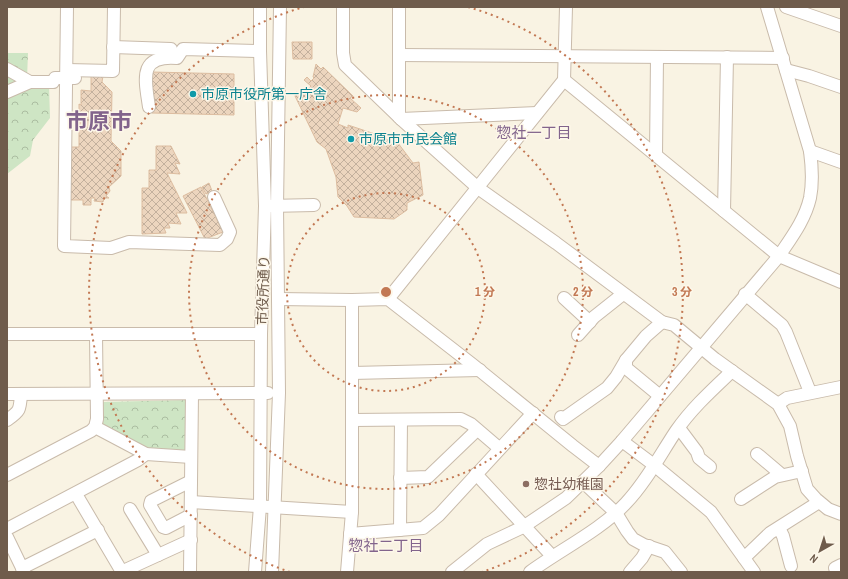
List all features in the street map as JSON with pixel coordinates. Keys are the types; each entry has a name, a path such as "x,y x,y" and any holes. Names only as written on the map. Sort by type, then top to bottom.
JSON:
{"street":[{"path":"67,7 64,246 111,248 129,242 220,245 227,239 230,232 214,197"},
{"path":"7,92 30,82 53,82 55,78 67,74 113,71 114,7"},
{"name":"市役所通り","path":"260,7 260,51 278,299 279,393 272,572"},
{"name":"市役所通り","path":"256,572 260,506 261,334 271,206 280,7"},
{"path":"343,7 343,54 345,65 400,118 478,188 556,243 662,322 674,325 732,371 778,404 790,426 807,489 828,509 841,514"},
{"path":"399,7 400,118"},
{"path":"388,299 564,80 566,7"},
{"path":"452,572 487,544 523,526 566,498 583,482 622,441 702,348 745,294 779,256 799,226 810,198 812,170 810,151 767,7"},
{"path":"786,7 841,26"},
{"path":"114,47 170,49"},
{"path":"149,107 146,84 147,69 156,60 176,58 183,49 260,51"},
{"path":"399,55 783,58"},
{"path":"656,57 656,155"},
{"path":"724,211 727,57"},
{"path":"7,69 30,82"},
{"path":"786,70 841,87"},
{"path":"67,74 91,78"},
{"path":"564,80 779,256 841,282"},
{"path":"400,118 537,113"},
{"path":"810,151 841,162"},
{"path":"271,206 314,205"},
{"path":"578,334 623,294"},
{"path":"745,294 782,325 810,392"},
{"path":"564,298 590,322"},
{"path":"278,299 388,299 480,370 599,466"},
{"path":"347,572 352,512 352,300"},
{"path":"561,417 563,419 607,388 616,377 626,360 646,336 662,322"},
{"path":"7,334 261,334"},
{"path":"7,475 96,427 96,334"},
{"path":"626,360 626,368 660,396"},
{"path":"352,373 480,370"},
{"path":"530,572 552,556 584,537 626,503 638,489 679,428 699,402 732,371"},
{"path":"778,404 787,398 841,386"},
{"path":"7,394 279,393"},
{"path":"7,420 18,412 21,394"},
{"path":"190,572 192,394"},
{"path":"350,534 423,528 439,515 499,448 533,413"},
{"path":"352,420 461,419 478,430 499,448"},
{"path":"400,530 401,420"},
{"path":"96,427 146,454 191,457"},
{"path":"679,428 697,452 699,458 710,467"},
{"path":"400,478 428,477 478,430"},
{"path":"622,441 711,512 754,572"},
{"path":"7,529 76,494 138,460 146,454"},
{"path":"757,454 782,475"},
{"path":"741,499 775,477 802,471"},
{"path":"476,474 552,556"},
{"path":"191,482 151,501 150,505 163,527 166,528 191,515"},
{"path":"583,482 616,512 633,539 666,552 681,572"},
{"path":"76,494 122,572 191,540"},
{"path":"191,502 352,512"},
{"path":"744,558 759,542 819,502"},
{"path":"130,509 158,555"},
{"path":"779,528 783,536 791,566"},
{"path":"7,537 23,571 98,530"},
{"path":"630,572 642,558 649,546"}],"green space":[{"path":"7,53 28,53 27,79 49,83 50,118 33,140 30,156 7,174"},
{"path":"188,400 189,448 185,451 148,451 102,426 101,423 101,402"}],"building":[{"path":"292,42 312,42 312,59 293,59"},
{"name":"市原市市民会館","path":"316,64 321,69 323,67 353,96 350,98 361,108 357,112 343,108 338,124 348,128 348,125 398,143 413,163 419,162 423,195 407,203 407,210 394,219 354,217 347,206 338,197 336,177 326,149 317,142 295,96 296,92 304,94 311,86 304,80 307,77 311,81 314,78"},
{"name":"市原市役所第一庁舎","path":"152,72 234,74 234,115 152,113"},
{"path":"91,76 103,76 102,82 112,92 111,141 121,151 121,176 109,187 110,191 106,196 109,198 104,198 103,202 94,201 95,198 91,198 91,205 83,205 83,200 69,200 69,147 79,147 79,104 81,105 81,90 91,91"},
{"path":"156,146 171,146 180,164 175,163 180,174 167,173 187,213 176,213 181,224 168,223 170,228 164,228 166,233 142,234 142,188 149,188 149,170 156,170"},
{"path":"209,183 212,191 206,194 202,187"},
{"path":"201,187 223,232 205,239 183,196"}],"place":[{"name":"市原市役所第一庁舎","path":"193,94"},
{"name":"市原市市民会館","path":"351,139"},
{"name":"惣社幼稚園","path":"526,484"}],"district":[{"name":"市原市","path":"99,121"},
{"name":"惣社一丁目","path":"534,133"},
{"name":"惣社二丁目","path":"386,546"}]}
